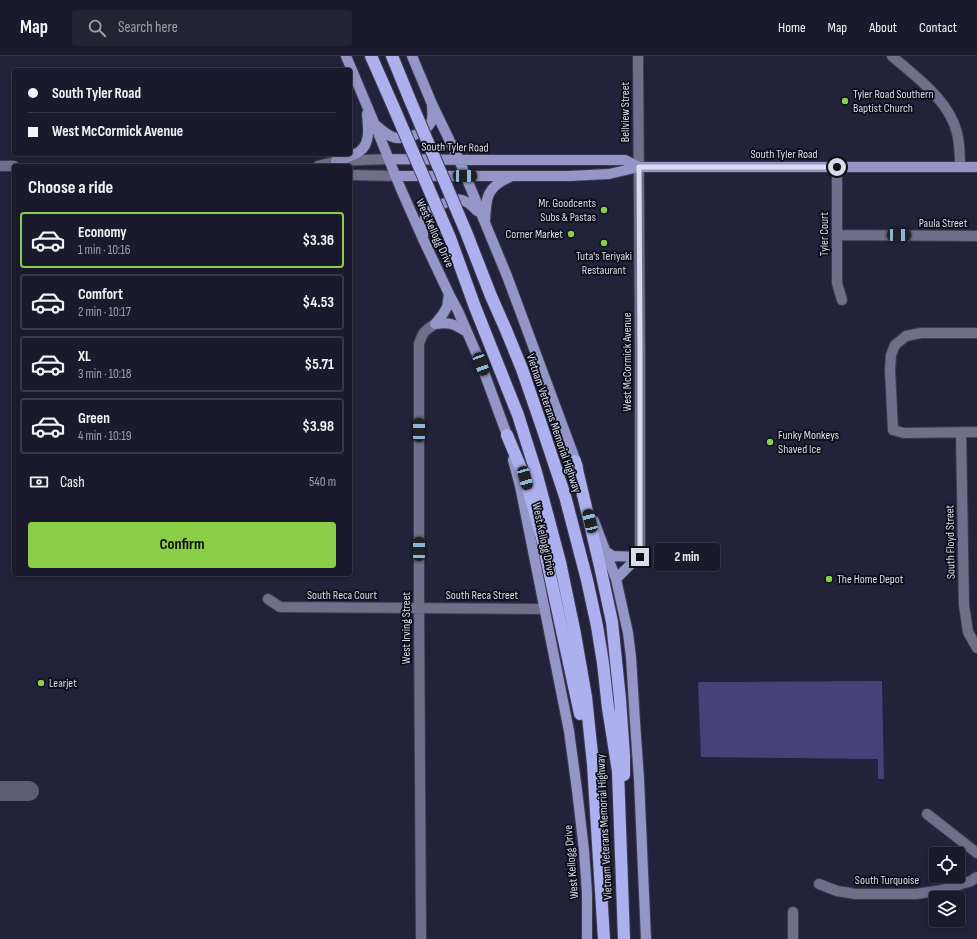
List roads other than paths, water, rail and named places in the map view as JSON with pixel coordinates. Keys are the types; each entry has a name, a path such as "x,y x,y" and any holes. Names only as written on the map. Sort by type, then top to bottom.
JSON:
{"highway":[{"name":"Vietnam Veterans Memorial Highway","path":"371,56 450,238 475,307 518,415 536,472 560,562 586,697 594,764 604,939"},
{"name":"Vietnam Veterans Memorial Highway","path":"392,56 522,369 564,496 587,580 603,663 608,708 618,771 624,939"},
{"path":"507,435 525,478 542,538 578,700 598,834"},
{"path":"576,461 612,622 624,756 621,850"}],"main road":[{"name":"West Kellogg Drive","path":"346,56 351,68"},
{"path":"412,56 432,104 459,160 507,276 576,461 593,518 616,579 632,656 640,787 646,939"},
{"name":"West Kellogg Drive","path":"352,70 423,239 481,364 507,435 520,486 569,730 577,790 587,893 587,939"},
{"path":"352,155 359,152 366,145 369,127 366,104"},
{"path":"375,125 398,139 412,137 428,128 432,120 432,104"},
{"path":"336,161 349,156"},
{"name":"South Tyler Road","path":"389,159 625,160 639,167"},
{"name":"South Tyler Road","path":"396,176 569,176 608,174 639,167 977,167"},
{"path":"484,222 489,193 494,186 513,176"},
{"path":"423,239 426,216 430,211 448,201 456,199 464,200 472,205 484,222"},
{"path":"435,324 447,307 449,294"},
{"path":"435,324 453,324 467,332"},
{"path":"605,551 613,556 640,557"},
{"path":"616,579 640,557"}],"street":[{"name":"Bellview Street","path":"638,56 639,167"},
{"path":"892,56 932,91 944,106 957,133 960,148 960,167"},
{"name":"South Tyler Road","path":"325,164 336,161 389,159"},
{"path":"0,166 12,166"},
{"name":"West McCormick Avenue","path":"639,167 640,557"},
{"name":"Tyler Court","path":"837,167 837,284 842,300"},
{"name":"South Tyler Road","path":"352,175 396,176"},
{"name":"Paula Street","path":"837,235 977,236"},
{"name":"West Irving Street","path":"421,939 419,344 422,334 435,324"},
{"path":"977,333 921,333 906,336 895,345 891,355 890,370 893,430 904,433 977,432"},
{"name":"South Floyd Street","path":"961,432 964,605 968,632 977,648"},
{"name":"South Reca Court","path":"268,599 280,607 419,608"},
{"name":"South Reca Street","path":"419,608 545,608"},
{"path":"927,814 977,853"},
{"name":"South Turquoise","path":"819,884 837,892 856,894 916,894 942,890 971,881 977,877"},
{"path":"793,912 793,939"}],"place":[{"name":"Tyler Road Southern Baptist Church","path":"845,101"},
{"name":"Mr. Goodcents Subs & Pastas","path":"604,210"},
{"name":"Corner Market","path":"571,234"},
{"name":"Tuta's Teriyaki Restaurant","path":"604,243"},
{"name":"Funky Monkeys Shaved Ice","path":"770,442"},
{"name":"The Home Depot","path":"829,579"},
{"name":"Learjet","path":"41,683"}]}
